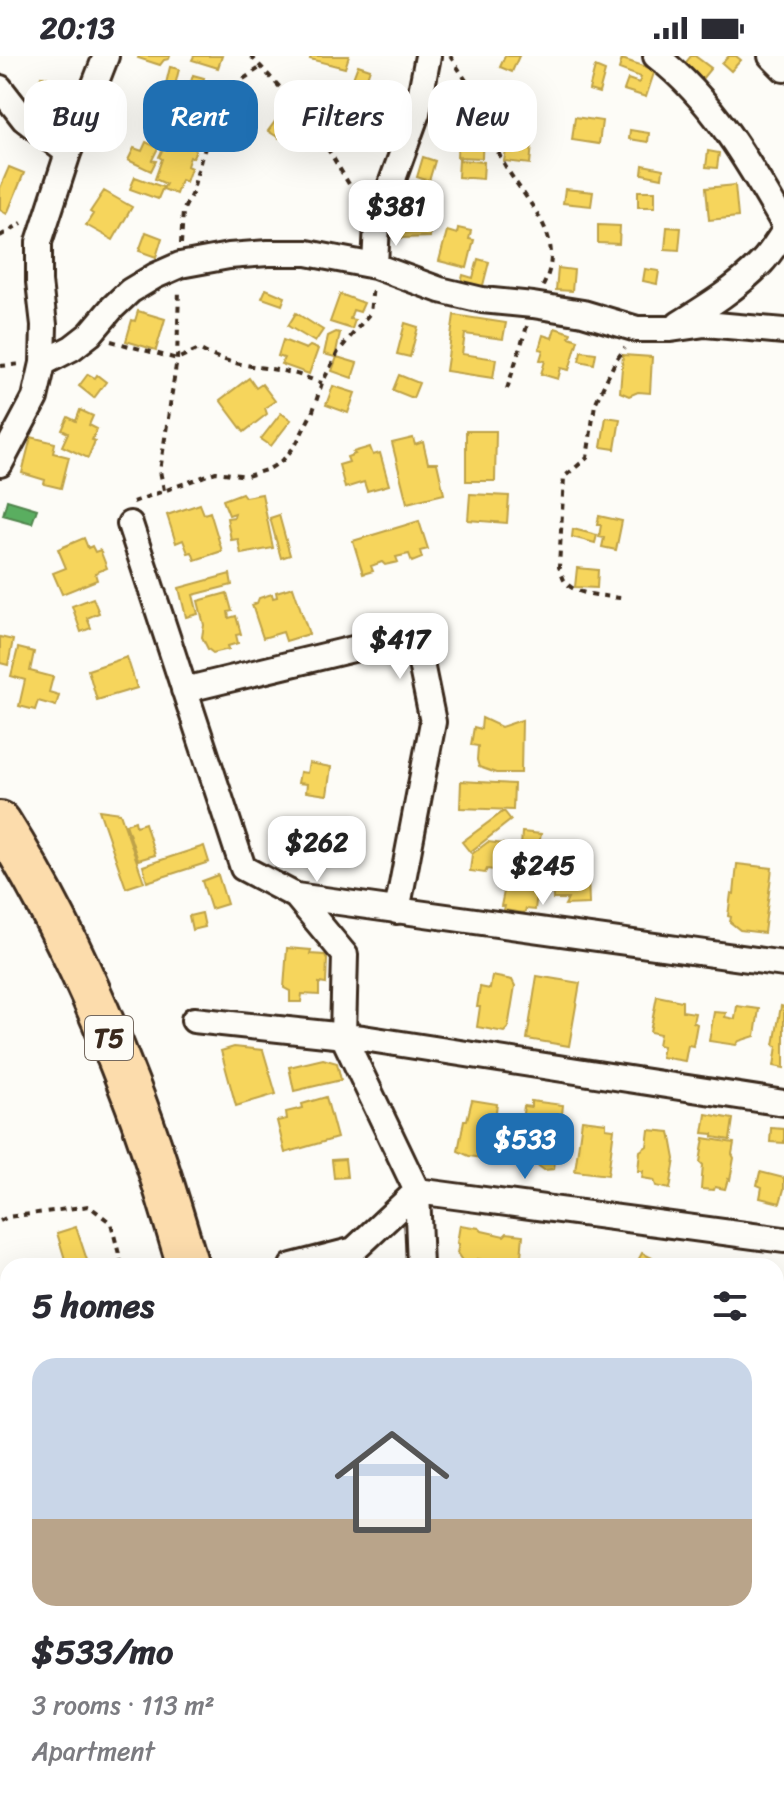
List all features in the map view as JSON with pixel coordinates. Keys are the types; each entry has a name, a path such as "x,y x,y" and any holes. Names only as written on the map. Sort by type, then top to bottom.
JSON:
{"highway":[{"name":"T5","path":"0,822 58,926 107,1032 130,1087 186,1258"}],"street":[{"path":"0,464 35,398 43,363 39,242 68,153 106,56"},
{"path":"375,266 377,223 417,113 428,56"},
{"path":"656,56 691,86 713,113 784,224"},
{"path":"771,56 784,69"},
{"path":"0,88 24,119 68,153"},
{"path":"671,329 743,280 764,260 784,232"},
{"path":"43,363 72,348 90,334 130,291 155,276 180,265 268,253 307,253 375,266 468,297 583,313 637,329 671,329 705,324 784,331"},
{"path":"126,515 243,868 296,896 784,964"},
{"path":"184,690 415,634 433,722 397,911"},
{"path":"296,896 345,955 343,1036 417,1191 420,1258"},
{"path":"194,1020 343,1036 784,1103"},
{"path":"417,1191 784,1240"},
{"path":"323,1258 354,1250 417,1191"}],"path":[{"path":"251,56 311,121 346,182 377,223"},
{"path":"450,56 482,107 502,161 535,208 547,232 551,251 547,277 533,305 507,389"},
{"path":"164,490 160,471 177,359 183,211 224,103 242,80 261,67"},
{"path":"126,515 164,490 216,472 247,476 282,461 295,446 313,411 322,383 338,352 370,313 375,266"},
{"path":"620,598 584,592 564,581 559,567 561,504 564,477 587,458 595,404 615,362 637,329"},
{"path":"90,334 177,359 199,349 230,363 295,373 322,383"},
{"path":"0,1221 8,1217 89,1206 111,1223 120,1258"}],"building: Homes":[{"path":"139,56 170,56 160,65"},
{"path":"194,56 222,56 218,68 192,60"},
{"path":"311,56 349,56 345,68 310,59"},
{"path":"505,56 519,56 512,72 500,67"},
{"path":"691,56 711,68 701,80 683,66"},
{"path":"729,56 741,60 731,71 722,63"},
{"path":"622,59 655,70 646,97 624,90 628,79 639,83 641,77 619,69"},
{"path":"358,65 370,69 366,80 352,80"},
{"path":"170,67 179,69 176,80 167,80"},
{"path":"595,67 605,71 599,93 589,90"},
{"path":"193,75 204,78 203,80 191,80"},
{"path":"575,117 602,121 599,144 572,140"},
{"path":"630,130 649,133 648,142 629,139"},
{"path":"134,148 156,152 151,171 128,160"},
{"path":"708,151 719,153 717,168 706,167"},
{"path":"161,152 195,152 187,166 191,168 186,182 181,180 176,194 163,189 166,184 155,179 162,159 159,157"},
{"path":"457,152 482,152 482,158 457,157"},
{"path":"506,152 531,152 530,164 504,161"},
{"path":"423,157 435,161 429,181 417,177"},
{"path":"459,160 484,162 483,179 458,177"},
{"path":"643,165 663,169 662,178 642,174"},
{"path":"9,167 24,173 7,214 0,210 0,188"},
{"path":"135,177 163,187 158,199 130,189"},
{"path":"735,185 738,217 709,220 706,188"},
{"path":"565,189 593,192 591,206 563,203"},
{"path":"104,191 132,207 113,240 86,225 93,214 90,212"},
{"path":"638,191 655,191 655,207 638,207"},
{"path":"412,198 430,198 430,237 402,238 401,207 412,207"},
{"path":"598,225 620,226 619,244 598,243"},
{"path":"667,227 681,228 679,250 665,249"},
{"path":"458,228 471,231 469,239 474,240 467,268 439,261 447,231 457,234"},
{"path":"146,232 162,238 156,257 139,251"},
{"path":"478,259 489,262 481,293 460,287 463,275 473,278"},
{"path":"558,268 574,270 572,291 556,290"},
{"path":"645,269 659,271 657,284 643,281"},
{"path":"266,289 285,297 282,305 262,298"},
{"path":"340,294 364,303 360,312 353,310 350,319 355,320 352,329 330,322"},
{"path":"138,311 165,319 156,350 126,341"},
{"path":"296,313 323,330 315,342 288,326"},
{"path":"454,315 506,323 503,339 465,334 462,354 496,359 493,378 446,371"},
{"path":"405,323 418,327 410,357 397,354"},
{"path":"555,328 571,333 569,337 578,340 569,370 561,368 558,379 541,374 545,361 540,360 543,350 539,349 543,335 552,338"},
{"path":"340,333 335,357 324,354 328,336"},
{"path":"283,340 306,349 310,346 318,349 309,374 281,364 284,358 278,356"},
{"path":"581,351 596,353 594,364 579,361"},
{"path":"623,355 652,357 650,393 638,392 629,396 620,392"},
{"path":"337,357 357,363 352,378 332,371"},
{"path":"88,374 95,378 97,375 106,382 94,398 79,386"},
{"path":"399,375 419,383 413,398 393,390"},
{"path":"249,378 256,388 262,384 275,401 265,408 267,414 244,432 220,400"},
{"path":"333,386 355,393 348,413 326,405"},
{"path":"80,410 93,416 89,425 97,429 88,458 62,446 68,433 62,430 68,417 76,421"},
{"path":"281,413 291,420 271,446 261,439"},
{"path":"606,417 620,419 615,449 601,447"},
{"path":"466,431 496,431 495,481 466,481"},
{"path":"31,437 55,443 53,453 69,457 61,488 22,473"},
{"path":"413,438 415,445 423,442 428,463 437,463 444,494 407,503 392,443"},
{"path":"370,447 373,455 380,453 389,485 367,491 364,482 345,488 339,465 349,462 347,457 355,454 353,452"},
{"path":"242,493 245,497 262,494 273,548 241,554 238,539 231,540 227,518 234,517 235,513 229,515 223,500"},
{"path":"470,494 509,496 507,523 468,520"},
{"path":"200,504 204,514 210,512 222,551 195,560 192,552 188,553 183,540 176,543 167,515"},
{"path":"279,515 290,555 281,558 270,518"},
{"path":"599,516 622,521 616,550 602,547 604,538 599,537 601,525 597,525"},
{"path":"419,521 428,549 420,551 422,558 412,562 409,554 396,557 398,562 385,565 382,562 371,566 373,571 363,574 353,541"},
{"path":"573,529 597,535 595,543 572,537"},
{"path":"84,538 88,548 92,546 95,552 100,550 107,568 95,573 97,580 62,594 53,573 66,568 58,549"},
{"path":"577,568 598,570 597,588 575,587"},
{"path":"230,574 232,585 193,595 198,614 186,617 179,588"},
{"path":"293,587 309,634 286,641 283,632 263,638 252,605 259,598 272,594 273,598 277,597 276,592"},
{"path":"227,593 232,611 228,612 229,618 236,616 241,634 236,635 238,643 213,653 202,637 204,625 198,601"},
{"path":"93,598 99,613 87,618 91,628 81,632 72,606"},
{"path":"0,637 13,640 8,665 0,663"},
{"path":"18,648 34,652 30,671 53,677 49,692 59,695 56,706 38,701 35,710 19,706 25,680 11,676"},
{"path":"127,657 137,688 97,700 88,670"},
{"path":"482,718 501,727 522,720 521,773 496,773 479,767 478,746 471,745 474,727 481,729"},
{"path":"309,763 331,767 327,795 306,792 307,784 298,783 300,772 307,773"},
{"path":"461,781 514,784 513,810 460,808"},
{"path":"99,810 120,813 144,882 126,888"},
{"path":"504,811 511,820 470,852 462,842"},
{"path":"135,821 136,826 145,823 155,855 138,860 126,824"},
{"path":"522,832 541,834 539,844 543,844 535,910 526,909 524,913 504,910 505,906 501,906 508,872 487,869 485,873 470,871 472,854 488,842 521,846"},
{"path":"204,846 209,862 147,882 143,866"},
{"path":"587,847 589,904 565,905 568,899 553,899 552,868 558,868 560,848"},
{"path":"737,864 772,868 764,933 740,930 730,922 731,917 728,916"},
{"path":"218,875 227,904 211,909 202,881"},
{"path":"202,913 205,927 192,930 189,916"},
{"path":"287,948 325,955 326,984 319,983 319,995 302,994 301,1002 290,1002 290,991 284,988"},
{"path":"492,976 512,980 515,986 508,1028 504,1032 477,1027 480,987 490,989"},
{"path":"537,976 580,983 569,1046 527,1039"},
{"path":"657,996 682,1001 682,1011 695,1013 693,1022 697,1024 693,1046 688,1045 685,1061 661,1057 663,1046 658,1045 660,1034 650,1032"},
{"path":"737,1006 759,1009 755,1036 736,1045 709,1041 714,1012 726,1013 725,1017 735,1019"},
{"path":"781,1006 784,1007 784,1068 774,1066 777,1046 774,1045"},
{"path":"234,1047 263,1050 276,1094 236,1106 221,1051"},
{"path":"323,1059 337,1063 341,1080 294,1091 289,1067"},
{"path":"326,1097 337,1138 285,1153 277,1121 287,1119 286,1112 303,1108 302,1104"},
{"path":"472,1100 497,1104 490,1159 458,1151 464,1120 467,1120"},
{"path":"531,1101 563,1105 561,1124 556,1123 554,1169 544,1170 536,1164 522,1163 523,1156 517,1155 520,1134 526,1135 527,1129 521,1128 524,1106 531,1107"},
{"path":"706,1114 733,1119 730,1140 703,1133"},
{"path":"582,1120 606,1123 606,1128 614,1129 608,1175 575,1171"},
{"path":"771,1128 784,1129 784,1143 770,1142"},
{"path":"649,1130 670,1132 675,1159 670,1189 656,1186 654,1180 642,1178 643,1171 638,1171 640,1151 647,1146"},
{"path":"704,1138 734,1143 730,1180 725,1189 701,1189 703,1165 700,1162"},
{"path":"345,1159 347,1177 334,1178 332,1160"},
{"path":"760,1172 784,1178 780,1203 760,1198 762,1187 757,1185"},
{"path":"460,1225 504,1236 507,1233 523,1235 521,1257 518,1258 460,1258 457,1243"},
{"path":"76,1227 86,1258 65,1258 57,1233"}],"building: Public":[{"path":"7,500 37,509 32,523 3,515"}]}
